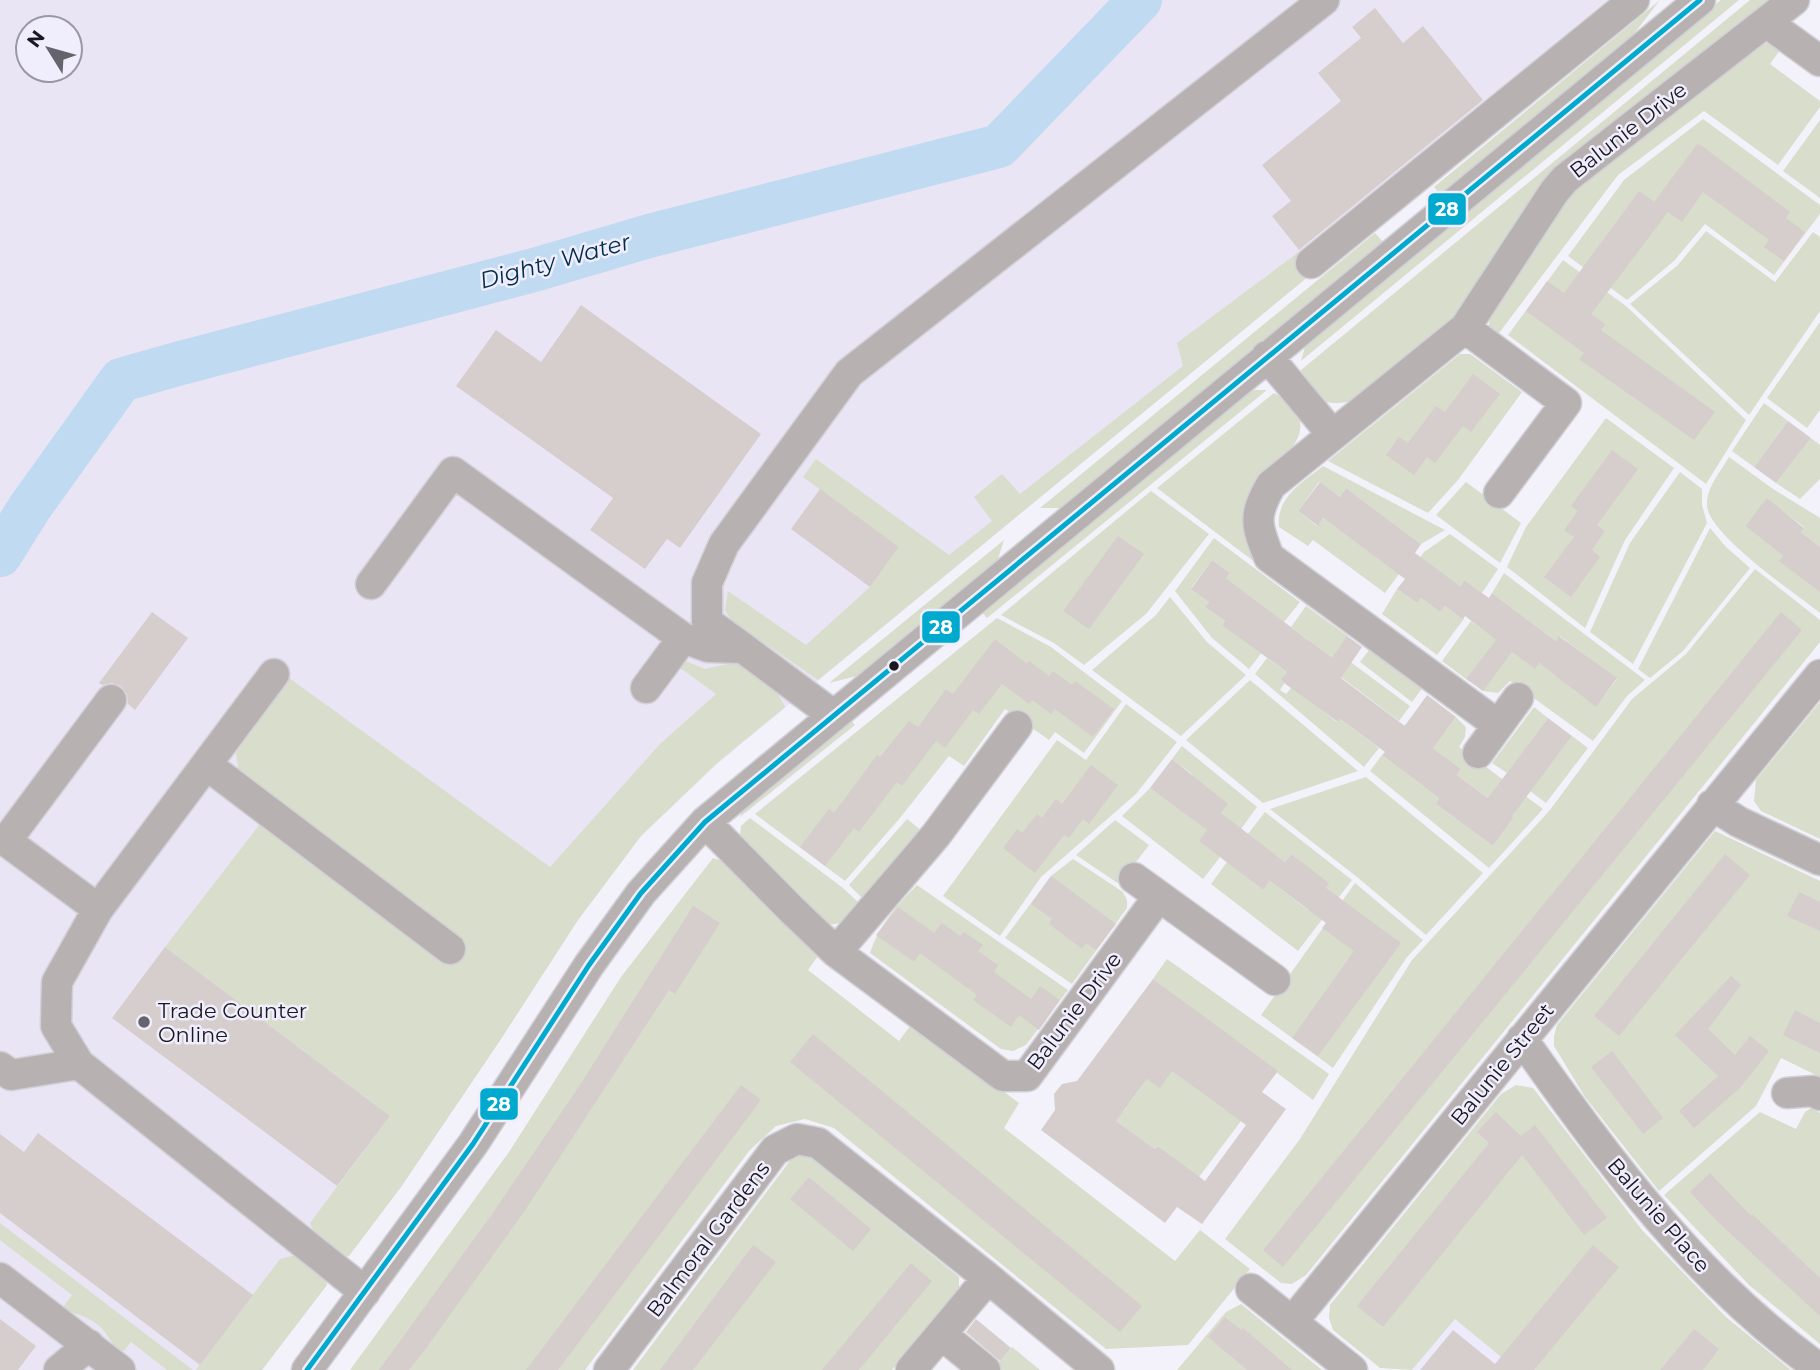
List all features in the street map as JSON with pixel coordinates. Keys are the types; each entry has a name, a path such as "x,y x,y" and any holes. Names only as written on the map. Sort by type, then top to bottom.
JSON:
{"street":[{"path":"833,715 707,622 707,583 724,544 849,373 1324,0"},
{"path":"1311,263 1634,0"},
{"path":"307,1370 473,1144 589,965 641,893 705,822 1700,0"},
{"name":"Balunie Drive","path":"1499,725 1269,556 1258,529 1260,504 1271,485 1465,328 1565,179 1794,0"},
{"path":"1766,22 1820,61"},
{"path":"1391,197 1418,231"},
{"path":"1465,328 1566,403 1499,494"},
{"path":"1267,356 1332,434"},
{"path":"371,584 453,472 683,638 708,647 743,648"},
{"path":"646,688 683,638"},
{"path":"274,674 98,909 57,982 56,1026 79,1065 365,1292"},
{"name":"Balunie Street","path":"1292,1322 1820,675"},
{"path":"1478,752 1518,698"},
{"path":"98,909 6,841 111,700"},
{"path":"836,952 936,835 1017,726"},
{"path":"207,765 450,949"},
{"path":"1712,805 1739,822 1820,860"},
{"name":"Balunie Drive","path":"705,822 836,952 1003,1076 1027,1076 1159,896"},
{"path":"1134,878 1275,980"},
{"name":"Balunie Place","path":"1522,1039 1580,1121 1646,1206 1739,1303 1820,1369"},
{"path":"0,1067 11,1075 79,1065"},
{"path":"1787,1093 1813,1091 1820,1095"},
{"name":"Balmoral Gardens","path":"609,1370 775,1150 797,1139 818,1143 1099,1370"},
{"path":"0,1278 120,1370"},
{"path":"911,1370 988,1278"},
{"path":"1251,1289 1352,1370"},
{"path":"941,1334 985,1370"},
{"path":"59,1370 89,1345"}],"shaded area":[{"path":"0,0 1607,0 1301,251 1315,271 717,764 641,836 578,920 401,1187 262,1370 0,1370"},
{"path":"1455,1318 1517,1370 1412,1370"}],"green space":[{"path":"1660,0 1630,39 1440,194 1434,187"},
{"path":"1721,0 1739,0 1301,361 1307,340"},
{"path":"1750,0 1776,0 1552,175 1462,315 1356,400 1336,403 1321,400 1314,395 1301,370"},
{"path":"1769,43 1781,49 1770,64 1820,101 1820,107 1778,165 1704,111 1618,175 1496,337 1489,326 1490,313 1571,189 1755,45"},
{"path":"1703,119 1820,205 1820,214 1774,275 1705,224 1674,261 1627,300 1568,256 1624,180"},
{"path":"1820,120 1820,198 1783,171"},
{"path":"1706,231 1775,282 1813,232 1820,237 1820,311 1749,415 1630,304 1678,265"},
{"path":"1375,233 1383,242 1061,508 1040,508"},
{"path":"1300,251 1315,271 818,680 732,621 725,610 728,591 806,645 870,587 899,547 803,477 816,459 949,555 992,521 974,497 1002,474 1020,494 1183,366 1177,343"},
{"path":"1563,260 1626,306 1746,420 1706,484 1508,335"},
{"path":"1820,322 1820,410 1807,428 1767,398"},
{"path":"1460,354 1470,354 1522,392 1458,480 1428,513 1328,461"},
{"path":"1253,390 1267,390 987,618 980,610 1239,396"},
{"path":"1274,393 1290,405 1299,417 1300,429 1288,453 1254,485 1260,566 1157,488"},
{"path":"1764,403 1788,421 1754,467 1732,451"},
{"path":"1606,418 1674,468 1625,540 1585,628 1507,567 1526,527"},
{"path":"1811,438 1820,445 1820,479 1800,499 1776,483"},
{"path":"1729,457 1820,518 1820,547 1801,532 1804,527 1767,499 1745,526 1783,556 1780,560 1820,586 1820,613 1737,548 1712,518 1707,499"},
{"path":"1323,466 1445,530 1421,544 1346,488 1340,497 1319,482 1298,511 1317,526 1323,518 1399,574 1385,593 1313,540 1308,546 1279,527 1279,516 1286,499"},
{"path":"1680,472 1702,489 1702,505 1707,523 1633,664 1590,632 1630,543"},
{"path":"1466,482 1521,523 1500,563 1436,515"},
{"path":"1151,491 1209,534 1146,614 1084,665 1054,643 1001,615"},
{"path":"1710,528 1726,547 1750,568 1683,651 1650,678 1638,669"},
{"path":"1450,534 1498,569 1482,593 1464,580 1460,586 1440,572 1416,563 1424,552"},
{"path":"1214,538 1300,602 1284,622 1226,578 1230,573 1212,560 1191,588 1209,602 1205,607 1225,621 1222,625 1263,651 1249,669 1212,638 1175,591"},
{"path":"1004,540 998,559 857,676 829,683"},
{"path":"1755,569 1820,620 1820,642 1306,1275 1292,1284 1281,1283 1225,1239 1300,1139 1412,960 1550,810 1632,699 1686,654"},
{"path":"1504,573 1645,680 1627,696 1593,741 1510,681 1498,693 1483,691 1480,662 1466,679 1442,661 1471,621 1534,668 1539,663 1559,678 1566,668 1575,691 1596,706 1617,679 1560,636 1556,641 1492,593"},
{"path":"1397,589 1417,603 1421,598 1440,612 1445,606 1463,620 1437,655 1382,614"},
{"path":"1170,597 1207,642 1246,675 1181,736 1092,670 1156,615"},
{"path":"1306,606 1348,636 1337,652 1410,706 1399,721 1304,649 1310,641 1291,627"},
{"path":"997,618 1051,647 1122,701 1084,753 1055,732 1049,740 1005,709 964,766 949,756 845,881 755,814"},
{"path":"1372,646 1424,686 1412,702 1360,662"},
{"path":"1267,658 1287,672 1282,679 1285,682 1280,690 1286,694 1292,687 1337,722 1340,719 1379,748 1364,767 1255,674"},
{"path":"683,660 705,669 732,663 746,665 773,685 785,707 716,764 641,836 578,920 401,1187 349,1256 336,1253 320,1240 310,1223 390,1116 165,947 260,824 445,963 462,942 239,773 236,753 285,675 550,867 660,744 716,694 676,665"},
{"path":"1250,680 1358,771 1263,803 1186,740"},
{"path":"1820,702 1820,839 1761,811 1754,801 1756,780"},
{"path":"1126,704 1177,742 1136,794 1041,877 1000,936 943,896 1057,740 1086,760"},
{"path":"1534,707 1548,718 1507,773 1492,763"},
{"path":"1416,711 1445,732 1456,717 1466,727 1465,737 1459,747 1543,809 1489,868 1370,771 1382,755 1439,798 1436,804 1493,846 1514,817 1457,775 1461,769 1404,726"},
{"path":"849,718 855,725 740,817 747,800"},
{"path":"1572,736 1588,748 1546,803 1530,791"},
{"path":"1182,746 1257,807 1241,829 1221,813 1227,804 1187,782 1193,775 1172,759"},
{"path":"1366,777 1483,873 1426,935 1270,809"},
{"path":"1150,788 1171,803 1178,794 1187,815 1207,830 1220,857 1203,879 1122,816"},
{"path":"1265,812 1352,880 1298,951 1211,884 1227,862 1263,890 1270,881 1308,910 1328,884 1291,854 1285,862 1248,834"},
{"path":"750,818 843,888 860,904 850,916 842,922 827,924 743,845 741,826"},
{"path":"907,819 922,831 864,900 849,885"},
{"path":"1115,820 1149,845 1119,884 1076,855"},
{"path":"1715,831 1820,881 1820,1077 1781,1058 1756,1106 1659,1191 1585,1097 1554,1046 1554,1036 1557,1025"},
{"path":"713,858 731,864 820,953 808,970 899,1041 913,1022 1019,1103 1004,1128 1175,1261 1200,1230 1250,1269 1188,1345 1106,1349 834,1128 805,1119 776,1126 749,1151 585,1370 350,1370 509,1152 621,977"},
{"path":"1073,859 1123,892 1127,908 1072,984 1005,938 1051,876"},
{"path":"1355,883 1423,940 1407,957 1333,1068 1261,1015"},
{"path":"917,885 1068,990 1026,1045 1013,1051 1001,1049 870,953 889,916"},
{"path":"1167,959 1329,1074 1313,1100 1153,979"},
{"path":"1176,1066 1198,1090 1241,1121 1199,1177 1158,1146 1155,1149 1116,1121 1104,1099 1123,1112 1147,1079"},
{"path":"1516,1085 1533,1088 1642,1230 1726,1317 1791,1370 1517,1370 1455,1319 1412,1370 1380,1368 1333,1330 1329,1318 1330,1305 1501,1094"},
{"path":"1811,1108 1820,1113 1820,1344 1749,1285 1664,1195 1760,1112 1796,1129 1805,1112"},
{"path":"804,1152 959,1277 959,1290 892,1370 633,1370 795,1154"},
{"path":"0,1223 193,1370 167,1370 131,1342 119,1357 98,1324 61,1310 72,1295 0,1240"},
{"path":"296,1255 323,1276 327,1285 262,1370 196,1370 280,1259"},
{"path":"1241,1304 1322,1370 1177,1370 1226,1312"},
{"path":"1012,1347 1040,1370 992,1370"}],"building":[{"path":"1375,8 1403,43 1423,26 1483,100 1299,250 1272,216 1291,201 1262,165 1341,101 1318,73 1361,38 1352,27"},
{"path":"1698,143 1790,212 1786,218 1805,232 1784,261 1764,247 1769,240 1703,192 1682,222 1654,202"},
{"path":"1639,191 1668,212 1591,314 1605,324 1601,330 1715,412 1694,440 1579,359 1584,353 1526,311 1547,281 1564,293"},
{"path":"581,305 761,434 680,548 667,539 645,569 590,530 613,498 456,386 496,330 541,362"},
{"path":"1473,374 1500,394 1471,432 1463,426 1435,463 1427,457 1414,475 1386,455 1399,437 1408,443 1436,406 1445,412"},
{"path":"1788,421 1811,438 1776,483 1754,467"},
{"path":"1612,450 1638,469 1597,525 1605,531 1592,550 1600,557 1571,597 1544,577 1574,537 1564,530 1578,511 1571,506"},
{"path":"1320,482 1340,497 1346,488 1421,544 1415,553 1460,586 1464,580 1489,598 1492,593 1556,641 1559,636 1617,678 1596,707 1539,663 1535,669 1512,652 1483,691 1466,679 1496,640 1465,616 1463,620 1445,606 1440,612 1421,598 1417,603 1397,589 1405,579 1323,518 1318,526 1298,511"},
{"path":"820,489 899,547 870,587 791,529"},
{"path":"1767,498 1804,528 1801,532 1820,547 1820,592 1779,561 1783,556 1745,526"},
{"path":"1118,536 1144,554 1089,629 1063,611"},
{"path":"1212,560 1230,573 1226,578 1332,658 1347,636 1362,647 1341,678 1405,726 1427,695 1456,717 1433,748 1461,769 1457,775 1488,798 1548,718 1572,736 1493,846 1436,804 1439,798 1382,755 1385,752 1284,683 1281,679 1287,672 1222,625 1225,621 1205,607 1209,602 1191,589"},
{"path":"152,612 188,638 135,710 128,704 127,694 121,686 99,683"},
{"path":"1781,612 1802,630 1283,1267 1263,1250"},
{"path":"995,639 1027,664 1029,661 1049,676 1053,671 1072,685 1075,681 1114,709 1093,737 1055,709 1051,714 1032,700 1029,704 1002,684 979,714 973,710 945,748 936,741 902,786 897,782 859,832 854,828 825,866 800,847 829,809 834,813 877,755 880,757 909,721 918,727 946,689 953,694"},
{"path":"1172,759 1228,804 1221,813 1285,862 1291,854 1329,883 1326,888 1401,943 1318,1056 1292,1038 1354,951 1322,928 1326,923 1270,881 1263,890 1199,841 1207,830 1150,788"},
{"path":"1091,765 1118,785 1089,824 1083,819 1069,838 1064,835 1035,873 1003,848 1017,829 1022,833 1037,814 1042,818 1056,799 1062,804"},
{"path":"1725,854 1750,875 1619,1036 1594,1016"},
{"path":"1051,876 1116,924 1096,950 1086,943 1082,949 1049,924 1052,919 1031,904"},
{"path":"1799,892 1820,902 1820,931 1787,916"},
{"path":"693,906 720,923 675,994 669,990 524,1212 409,1370 379,1370 490,1217 578,1088"},
{"path":"898,907 934,933 942,923 960,936 964,932 983,945 978,951 998,965 994,972 1031,999 1040,986 1060,1000 1039,1030 1019,1015 1011,1027 973,1000 977,995 920,953 914,962 876,935"},
{"path":"165,947 390,1116 337,1186 112,1018"},
{"path":"1731,976 1741,985 1708,1029 1735,1055 1750,1036 1769,1051 1740,1088 1694,1128 1679,1111 1718,1076 1675,1035"},
{"path":"1153,979 1278,1071 1262,1092 1286,1109 1202,1224 1177,1207 1165,1223 1041,1130 1055,1110 1054,1094 1062,1084 1077,1081","holes":["1172,1071 1246,1125 1205,1181 1158,1146 1155,1149 1116,1121 1147,1079 1160,1088"]},
{"path":"1795,1010 1820,1023 1820,1053 1783,1035"},
{"path":"813,1034 1142,1306 1120,1332 790,1062"},
{"path":"1612,1051 1663,1118 1643,1134 1591,1067"},
{"path":"741,1085 761,1100 558,1370 526,1370"},
{"path":"1496,1112 1521,1136 1535,1125 1607,1218 1584,1235 1522,1155 1383,1327 1357,1306 1489,1143 1477,1132"},
{"path":"38,1133 253,1295 200,1365 0,1213 0,1134 24,1152"},
{"path":"1710,1173 1751,1216 1752,1214 1820,1278 1820,1316 1719,1223 1690,1192"},
{"path":"809,1177 871,1229 853,1251 790,1199"},
{"path":"753,1245 776,1262 693,1370 660,1370"},
{"path":"1593,1245 1619,1267 1534,1370 1420,1370 1453,1330 1495,1364"},
{"path":"911,1263 932,1281 859,1370 822,1370"},
{"path":"1225,1317 1241,1330 1243,1328 1292,1370 1247,1370 1208,1337"},
{"path":"0,1319 36,1346 18,1370 0,1370"},
{"path":"976,1319 1011,1348 1000,1361 966,1332"},
{"path":"1694,1329 1719,1349 1703,1370 1660,1370"}],"waterway":[{"name":"Dighty Water","path":"0,555 30,507 121,380 534,270 649,236 999,146 1140,0"}],"transit line":[{"name":"28","path":"307,1370 473,1144 589,965 641,893 705,822 1700,0"}],"place":[{"name":"Trade Counter Online","path":"144,1022"}]}
